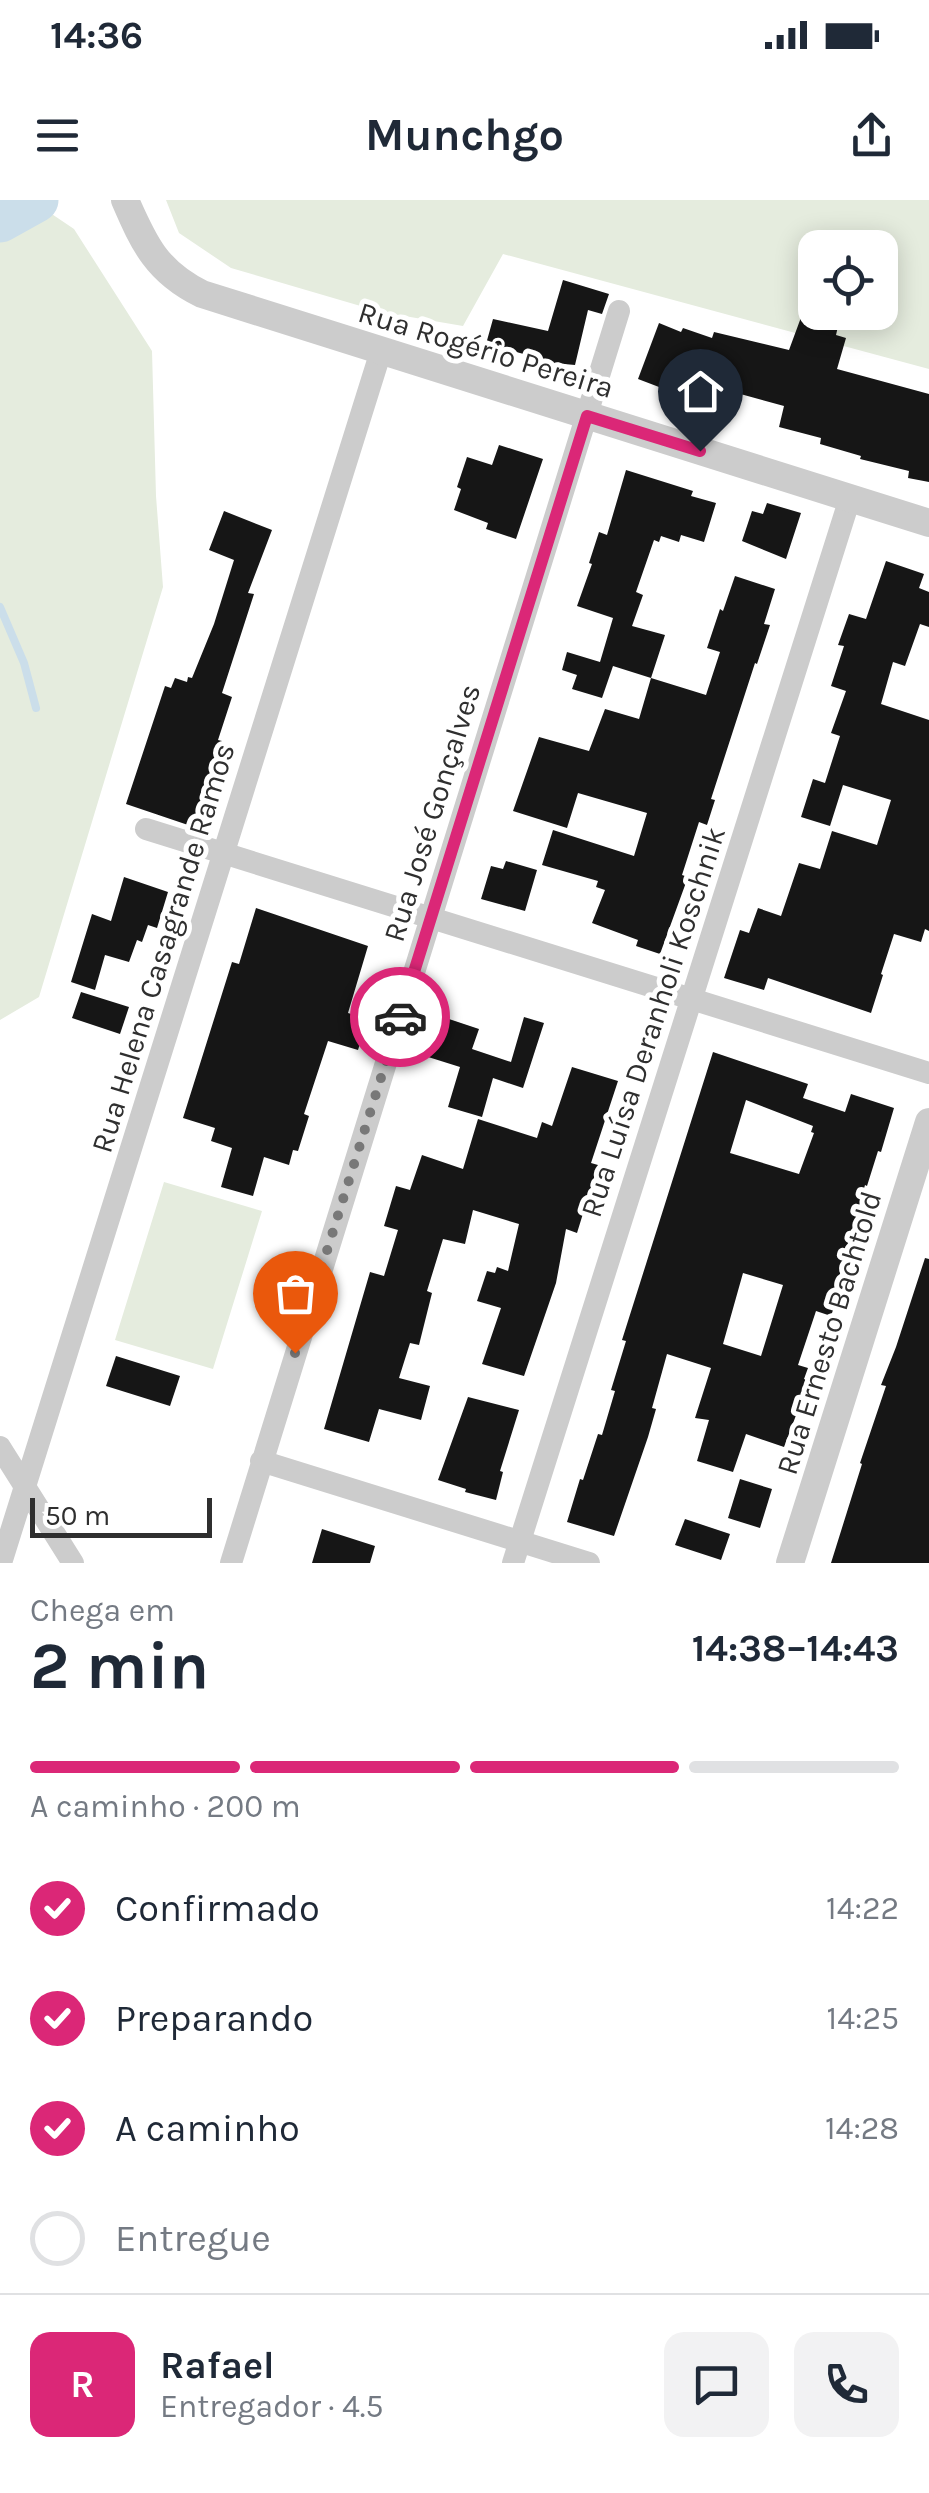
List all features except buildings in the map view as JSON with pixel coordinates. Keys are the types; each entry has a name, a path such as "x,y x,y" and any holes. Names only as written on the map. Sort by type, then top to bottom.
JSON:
{"street":[{"name":"Rua Rogério Pereira","path":"128,209 154,258 183,285 202,294 929,523"},
{"name":"Rua José Gonçalves","path":"231,1563 620,311"},
{"name":"Rua Helena Casagrande Ramos","path":"6,1553 381,351"},
{"name":"Rua Luísa Deranholi Koschnik","path":"517,1552 850,498"},
{"path":"146,829 929,1074"},
{"name":"Rua Ernesto Bachtold","path":"790,1563 929,1122"},
{"path":"0,1447 73,1563"},
{"path":"262,1462 517,1552 589,1563"}],"shaded area":[{"path":"0,200 31,200 74,229 152,351 163,587 39,997 0,1020"},
{"path":"166,200 929,200 929,369 503,254 463,326 381,312 231,268 179,233"},
{"path":"164,1182 262,1211 213,1369 115,1340"}],"waterway":[{"path":"0,220 36,200"},
{"path":"0,607 24,663 36,708"}],"way so far":[{"path":"295,1353 400,1017"}],"route":[{"path":"400,1017 587,416 700,451"}]}
